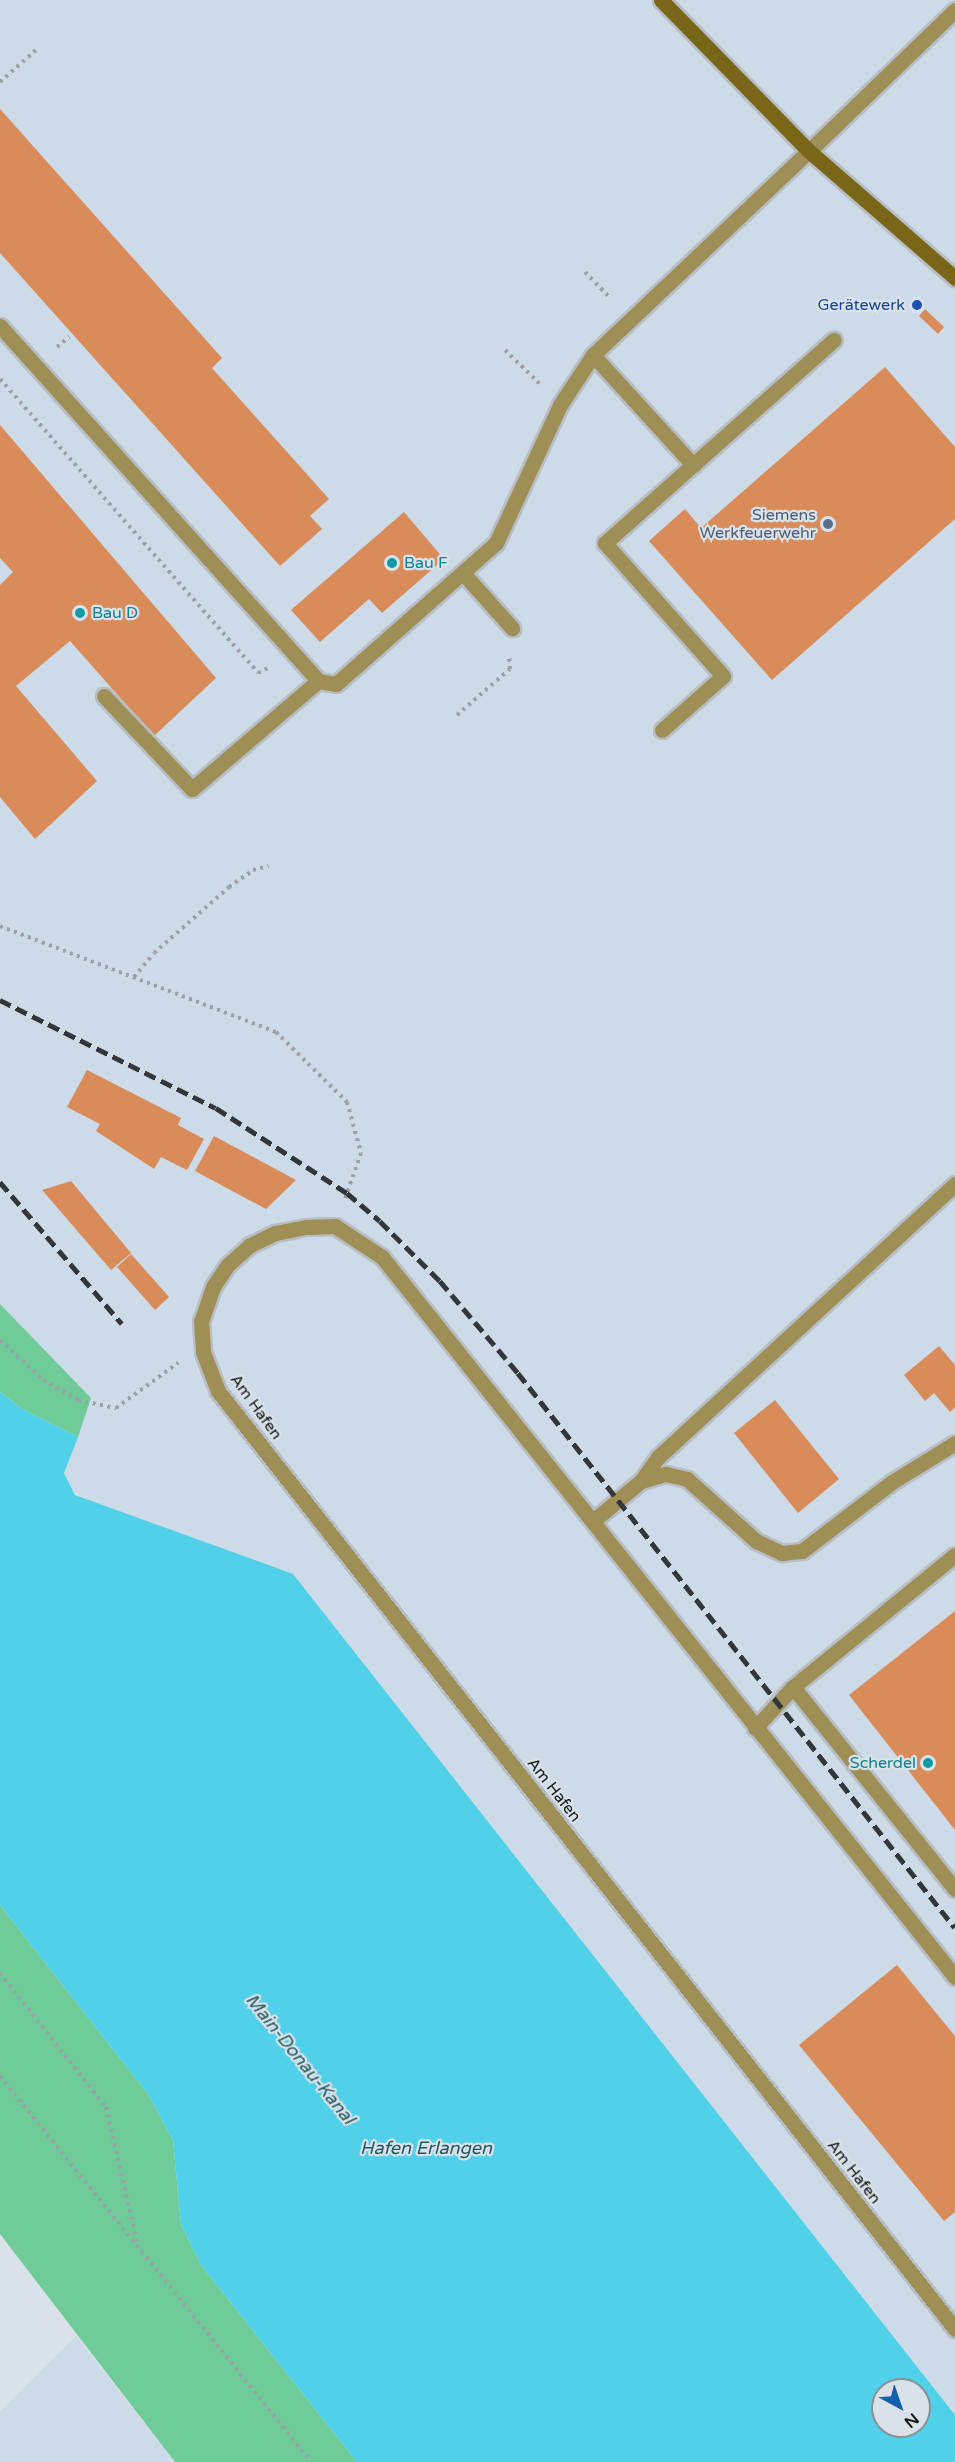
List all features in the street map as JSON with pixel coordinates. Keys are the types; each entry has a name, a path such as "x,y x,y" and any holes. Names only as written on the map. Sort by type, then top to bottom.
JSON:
{"main road":[{"path":"661,0 809,151 955,278"}],"street":[{"path":"0,326 318,681 336,684 496,543 560,405 593,355 629,316 809,151 955,10"},
{"path":"662,730 723,676 605,543 834,340"},
{"path":"593,355 693,465"},
{"path":"464,573 512,628"},
{"path":"104,696 192,789 318,681"},
{"path":"593,1521 641,1481 658,1457 955,1184"},
{"path":"335,1226 382,1257 421,1301 755,1728 955,1977"},
{"name":"Am Hafen","path":"335,1226 275,1233 250,1245 227,1266 213,1287 201,1321 203,1352 218,1391 955,2329"},
{"path":"641,1481 666,1474 687,1479 756,1541 782,1552 802,1551 892,1482 955,1443"},
{"path":"755,1728 793,1687 955,1555"},
{"path":"793,1687 955,1889"}],"path":[{"path":"0,82 37,49"},
{"path":"585,272 629,316"},
{"path":"505,350 560,405"},
{"path":"0,379 258,673 294,654"},
{"path":"457,715 510,669 509,653"},
{"path":"134,977 154,953 229,887 253,870 269,866"},
{"path":"0,926 276,1032 347,1102 361,1153 335,1226"},
{"path":"0,1340 51,1385 78,1400 117,1408 162,1371 203,1352"},
{"path":"0,1973 106,2107 137,2242"},
{"path":"0,2076 137,2242 311,2462"}],"shaded area":[{"path":"0,0 955,0 955,2415 931,2385 931,2378 926,2378 393,1703 68,1487 64,1473 91,1398 0,1304"},
{"path":"76,2336 175,2462 0,2462 0,2411"}],"green space":[{"path":"0,1304 91,1398 78,1437 24,1410 0,1392"},
{"path":"0,1905 148,2094 173,2140 181,2224 201,2265 357,2462 175,2462 0,2234"}],"water":[{"name":"Hafen Erlangen","path":"0,1392 24,1410 78,1437 64,1473 75,1495 293,1574 926,2378 871,2378 871,2438 931,2438 931,2385 955,2415 955,2462 357,2462 201,2265 181,2224 173,2140 148,2094 0,1905"}],"building":[{"path":"0,109 222,358 212,368 329,499 310,516 322,529 280,566 0,253"},
{"path":"925,309 944,327 938,334 919,316"},
{"name":"Siemens Werkfeuerwehr","path":"885,367 955,447 955,519 772,680 649,541 685,509 701,528"},
{"name":"Bau D","path":"0,425 216,678 154,736 70,641 16,686 97,781 35,839 0,797 0,585 13,572 0,558"},
{"name":"Bau F","path":"404,512 444,559 382,613 369,599 320,642 291,610"},
{"path":"87,1070 181,1118 178,1125 204,1139 187,1170 161,1157 154,1169 96,1131 100,1124 67,1107"},
{"path":"214,1136 296,1180 266,1209 195,1171"},
{"path":"71,1181 131,1253 111,1270 42,1190"},
{"path":"131,1254 169,1297 155,1310 117,1267"},
{"path":"939,1346 955,1365 955,1407 950,1412 934,1393 925,1401 904,1375"},
{"path":"775,1400 839,1479 798,1513 734,1433"},
{"name":"Scherdel","path":"955,1611 955,1830 849,1695"},
{"path":"897,1965 955,2036 955,2212 944,2221 799,2045"}],"railway":[{"path":"0,1000 216,1108 347,1193 380,1221 440,1281 518,1373 955,1928"},
{"path":"0,1182 122,1324"}],"place":[{"name":"Gerätewerk","path":"917,305"},
{"name":"Siemens Werkfeuerwehr","path":"828,524"},
{"name":"Bau F","path":"392,563"},
{"name":"Bau D","path":"80,613"},
{"name":"Scherdel","path":"928,1763"}],"water label":[{"name":"Main-Donau-Kanal","path":"300,2059"}]}
